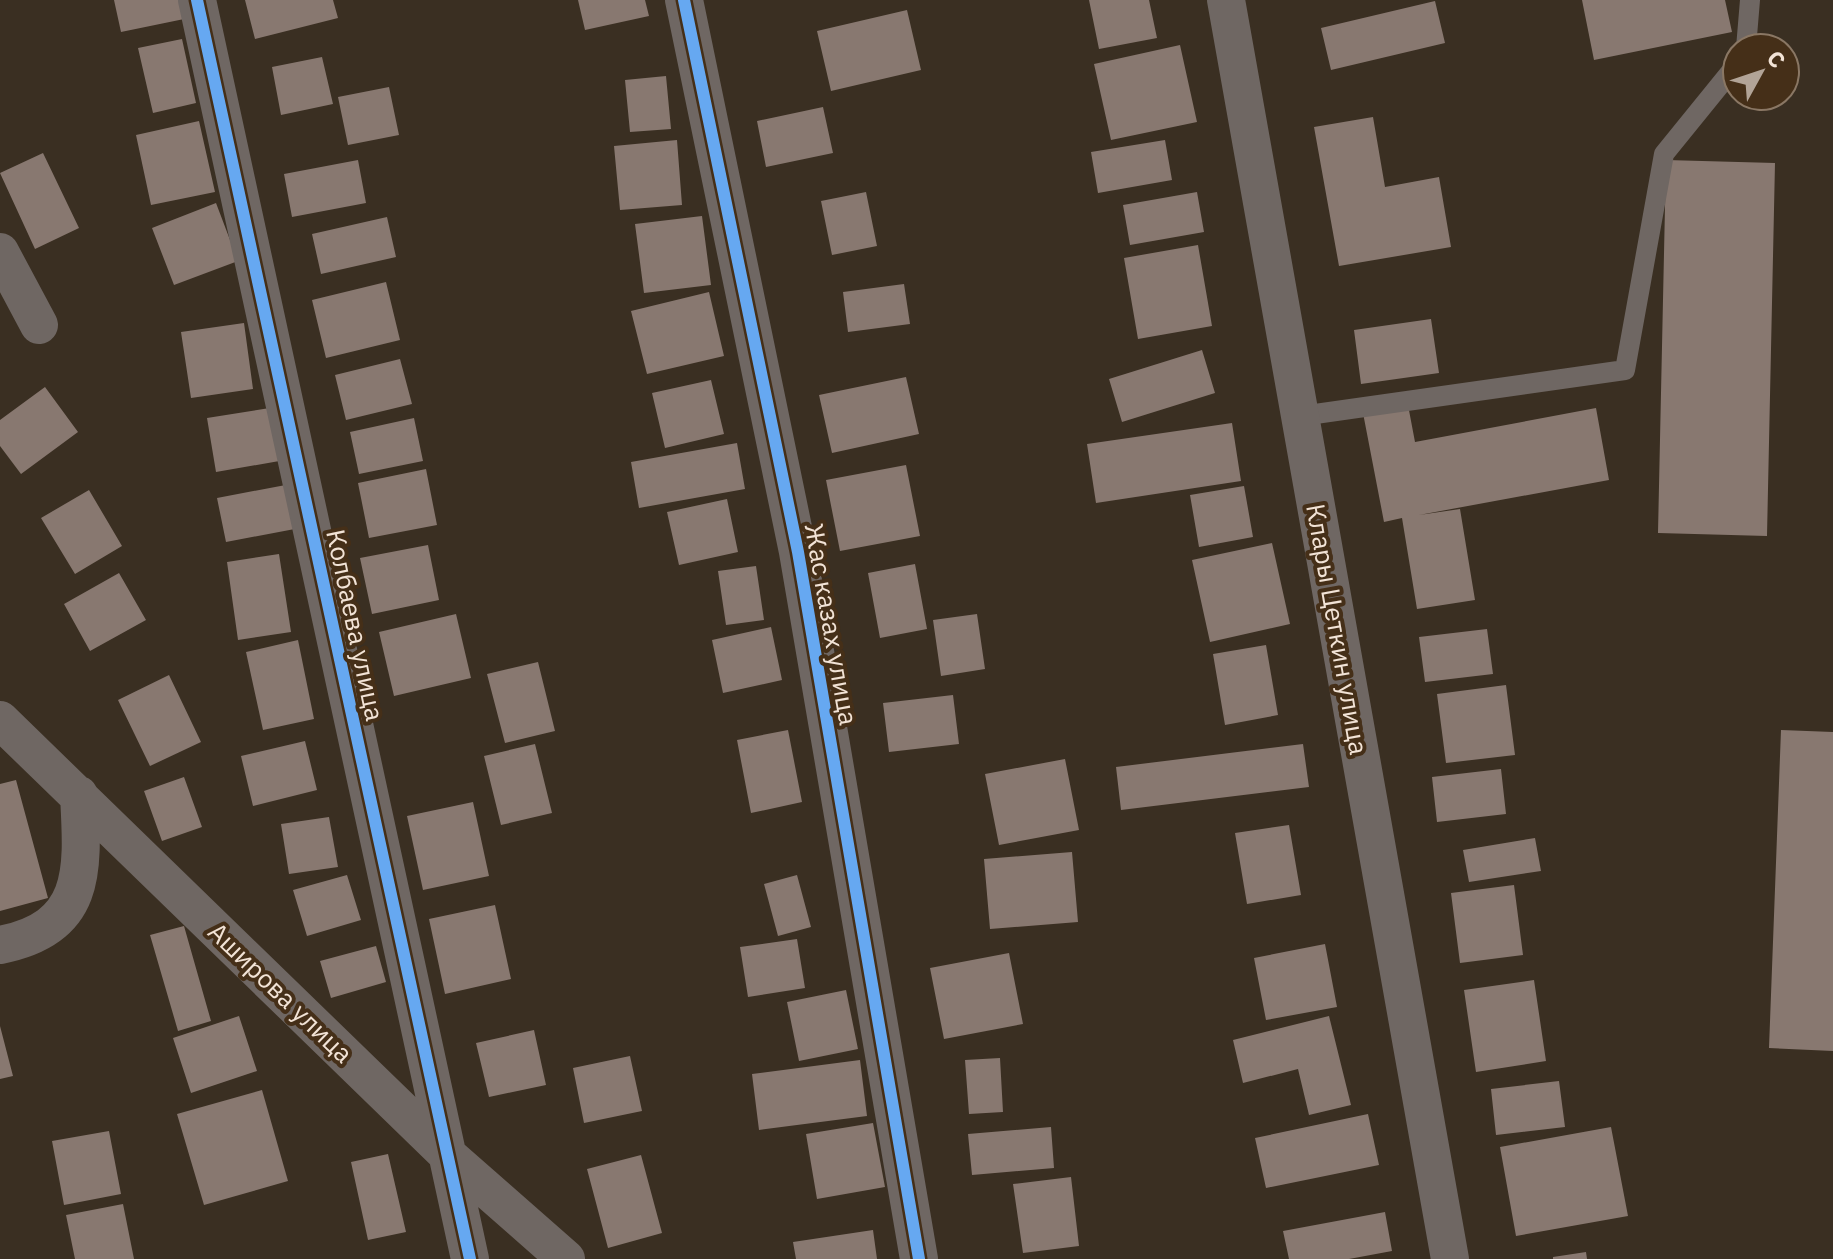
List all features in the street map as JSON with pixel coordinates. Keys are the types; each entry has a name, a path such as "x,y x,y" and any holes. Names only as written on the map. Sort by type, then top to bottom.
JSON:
{"street":[{"name":"Колбаева улица","path":"197,0 451,1158 470,1259"},
{"name":"Жас казах улица","path":"684,0 798,552 919,1259"},
{"name":"Клары Цеткин улица","path":"1226,0 1450,1259"},
{"path":"0,252 39,325"},
{"name":"Аширова улица","path":"0,720 451,1158 566,1259"},
{"path":"0,945 25,940 66,913 76,887 82,849 79,795"}],"lane":[{"path":"1747,32 1750,0"},
{"path":"1301,416 1625,370 1664,154 1721,84"}],"building":[{"path":"114,0 185,0 189,18 121,32"},
{"path":"245,0 333,0 338,18 255,39"},
{"path":"578,0 645,0 649,16 585,30"},
{"path":"1089,0 1149,0 1157,38 1099,49"},
{"path":"1582,0 1725,0 1732,32 1594,60"},
{"path":"1435,1 1445,43 1331,70 1321,28"},
{"path":"907,10 921,70 831,91 817,31"},
{"path":"182,39 196,103 153,113 138,48"},
{"path":"1180,45 1197,122 1111,140 1094,64"},
{"path":"322,57 333,104 281,115 272,67"},
{"path":"666,76 671,129 630,132 625,80"},
{"path":"389,87 399,135 348,145 338,97"},
{"path":"823,107 833,153 766,167 757,121"},
{"path":"1373,117 1385,187 1439,177 1451,247 1339,266 1314,127"},
{"path":"199,121 215,192 151,205 136,135"},
{"path":"677,140 682,205 620,210 614,146"},
{"path":"1165,140 1172,180 1098,193 1091,152"},
{"path":"43,153 79,228 35,249 0,173"},
{"path":"358,160 366,203 292,217 284,174"},
{"path":"1666,160 1775,163 1767,536 1658,533"},
{"path":"866,192 877,246 832,255 821,201"},
{"path":"1197,192 1204,232 1130,245 1123,205"},
{"path":"216,203 238,261 174,285 152,228"},
{"path":"702,216 711,285 644,293 635,224"},
{"path":"387,217 396,257 321,274 312,234"},
{"path":"1198,245 1212,326 1138,339 1124,258"},
{"path":"386,282 400,340 326,358 312,300"},
{"path":"904,284 910,324 848,332 843,292"},
{"path":"709,292 724,356 647,374 631,311"},
{"path":"1431,319 1439,373 1361,384 1354,330"},
{"path":"244,323 253,389 191,398 181,332"},
{"path":"1202,350 1215,393 1122,422 1109,379"},
{"path":"400,359 412,404 346,420 335,375"},
{"path":"906,377 919,434 832,453 819,395"},
{"path":"711,380 724,434 665,448 652,393"},
{"path":"45,387 78,432 21,474 0,446 0,420"},
{"path":"1408,405 1415,442 1596,408 1609,480 1419,515 1460,509 1475,600 1417,609 1402,518 1384,522 1363,413"},
{"path":"276,407 285,460 216,472 207,418"},
{"path":"414,418 423,461 359,474 350,432"},
{"path":"1232,423 1241,481 1096,503 1087,444"},
{"path":"737,443 745,489 639,508 631,462"},
{"path":"906,465 920,536 840,551 826,480"},
{"path":"426,469 437,525 369,538 358,483"},
{"path":"291,484 300,528 226,542 217,498"},
{"path":"1244,486 1253,537 1199,547 1190,495"},
{"path":"89,490 122,546 75,574 41,518"},
{"path":"727,499 738,552 679,565 667,512"},
{"path":"1272,543 1290,624 1210,642 1192,560"},
{"path":"428,545 439,600 372,614 360,558"},
{"path":"279,554 291,632 238,640 227,562"},
{"path":"915,564 927,629 880,638 868,573"},
{"path":"756,566 764,620 726,625 718,571"},
{"path":"119,573 146,620 90,651 64,604"},
{"path":"456,614 471,678 394,696 379,632"},
{"path":"977,614 985,669 941,676 933,620"},
{"path":"771,627 782,680 723,693 712,640"},
{"path":"1487,629 1493,674 1425,682 1419,637"},
{"path":"298,640 314,719 263,730 246,652"},
{"path":"1266,645 1278,715 1225,725 1213,654"},
{"path":"538,662 555,731 505,743 487,674"},
{"path":"169,675 201,742 150,766 118,700"},
{"path":"1506,685 1515,755 1446,763 1437,694"},
{"path":"953,695 959,744 889,752 883,703"},
{"path":"788,730 802,802 751,813 737,740"},
{"path":"1781,730 1833,732 1833,1051 1769,1048"},
{"path":"305,741 317,790 253,806 241,756"},
{"path":"535,744 552,813 501,825 484,756"},
{"path":"1303,744 1309,787 1121,810 1116,767"},
{"path":"1065,759 1079,830 999,845 985,774"},
{"path":"1501,769 1506,814 1437,822 1432,777"},
{"path":"184,777 202,827 162,841 144,791"},
{"path":"16,780 48,898 0,911 0,784"},
{"path":"473,802 489,876 423,890 407,816"},
{"path":"329,817 338,867 289,874 281,824"},
{"path":"1289,825 1301,895 1247,904 1235,833"},
{"path":"1535,838 1541,871 1469,882 1463,850"},
{"path":"1072,852 1078,922 990,929 984,859"},
{"path":"347,875 361,920 307,936 293,890"},
{"path":"797,875 811,927 778,936 764,884"},
{"path":"1514,885 1523,955 1460,963 1451,893"},
{"path":"495,905 511,979 445,994 429,919"},
{"path":"184,926 211,1021 178,1031 150,935"},
{"path":"797,939 805,988 748,997 740,947"},
{"path":"1325,944 1337,1007 1266,1020 1254,958"},
{"path":"376,946 386,982 331,998 320,961"},
{"path":"1009,953 1023,1024 944,1039 930,968"},
{"path":"1534,980 1546,1061 1476,1072 1464,990"},
{"path":"846,990 858,1049 799,1061 787,1002"},
{"path":"239,1016 257,1071 191,1093 173,1038"},
{"path":"1329,1016 1351,1105 1309,1115 1298,1069 1243,1083 1233,1040"},
{"path":"0,1026 13,1076 0,1079"},
{"path":"534,1030 546,1085 489,1097 476,1043"},
{"path":"630,1056 642,1111 584,1123 573,1068"},
{"path":"1000,1058 1003,1112 969,1114 965,1060"},
{"path":"860,1060 867,1116 759,1130 752,1074"},
{"path":"1559,1081 1565,1127 1496,1135 1491,1089"},
{"path":"262,1090 288,1181 204,1205 177,1114"},
{"path":"1368,1114 1379,1165 1266,1188 1255,1138"},
{"path":"873,1123 885,1187 817,1199 806,1134"},
{"path":"1051,1127 1054,1168 972,1175 968,1134"},
{"path":"1611,1127 1628,1216 1516,1236 1500,1147"},
{"path":"109,1131 121,1194 64,1205 52,1141"},
{"path":"388,1154 406,1232 368,1240 351,1162"},
{"path":"641,1155 662,1233 608,1248 587,1169"},
{"path":"1071,1177 1079,1246 1023,1253 1013,1184"},
{"path":"123,1204 134,1259 75,1259 66,1215"},
{"path":"1385,1212 1392,1251 1349,1259 1289,1259 1283,1231"},
{"path":"873,1230 877,1259 796,1259 793,1242"},
{"path":"1586,1252 1587,1259 1553,1259 1553,1257"}],"cycle path":[{"path":"197,0 470,1259"},
{"path":"684,0 798,552 919,1259"}]}
